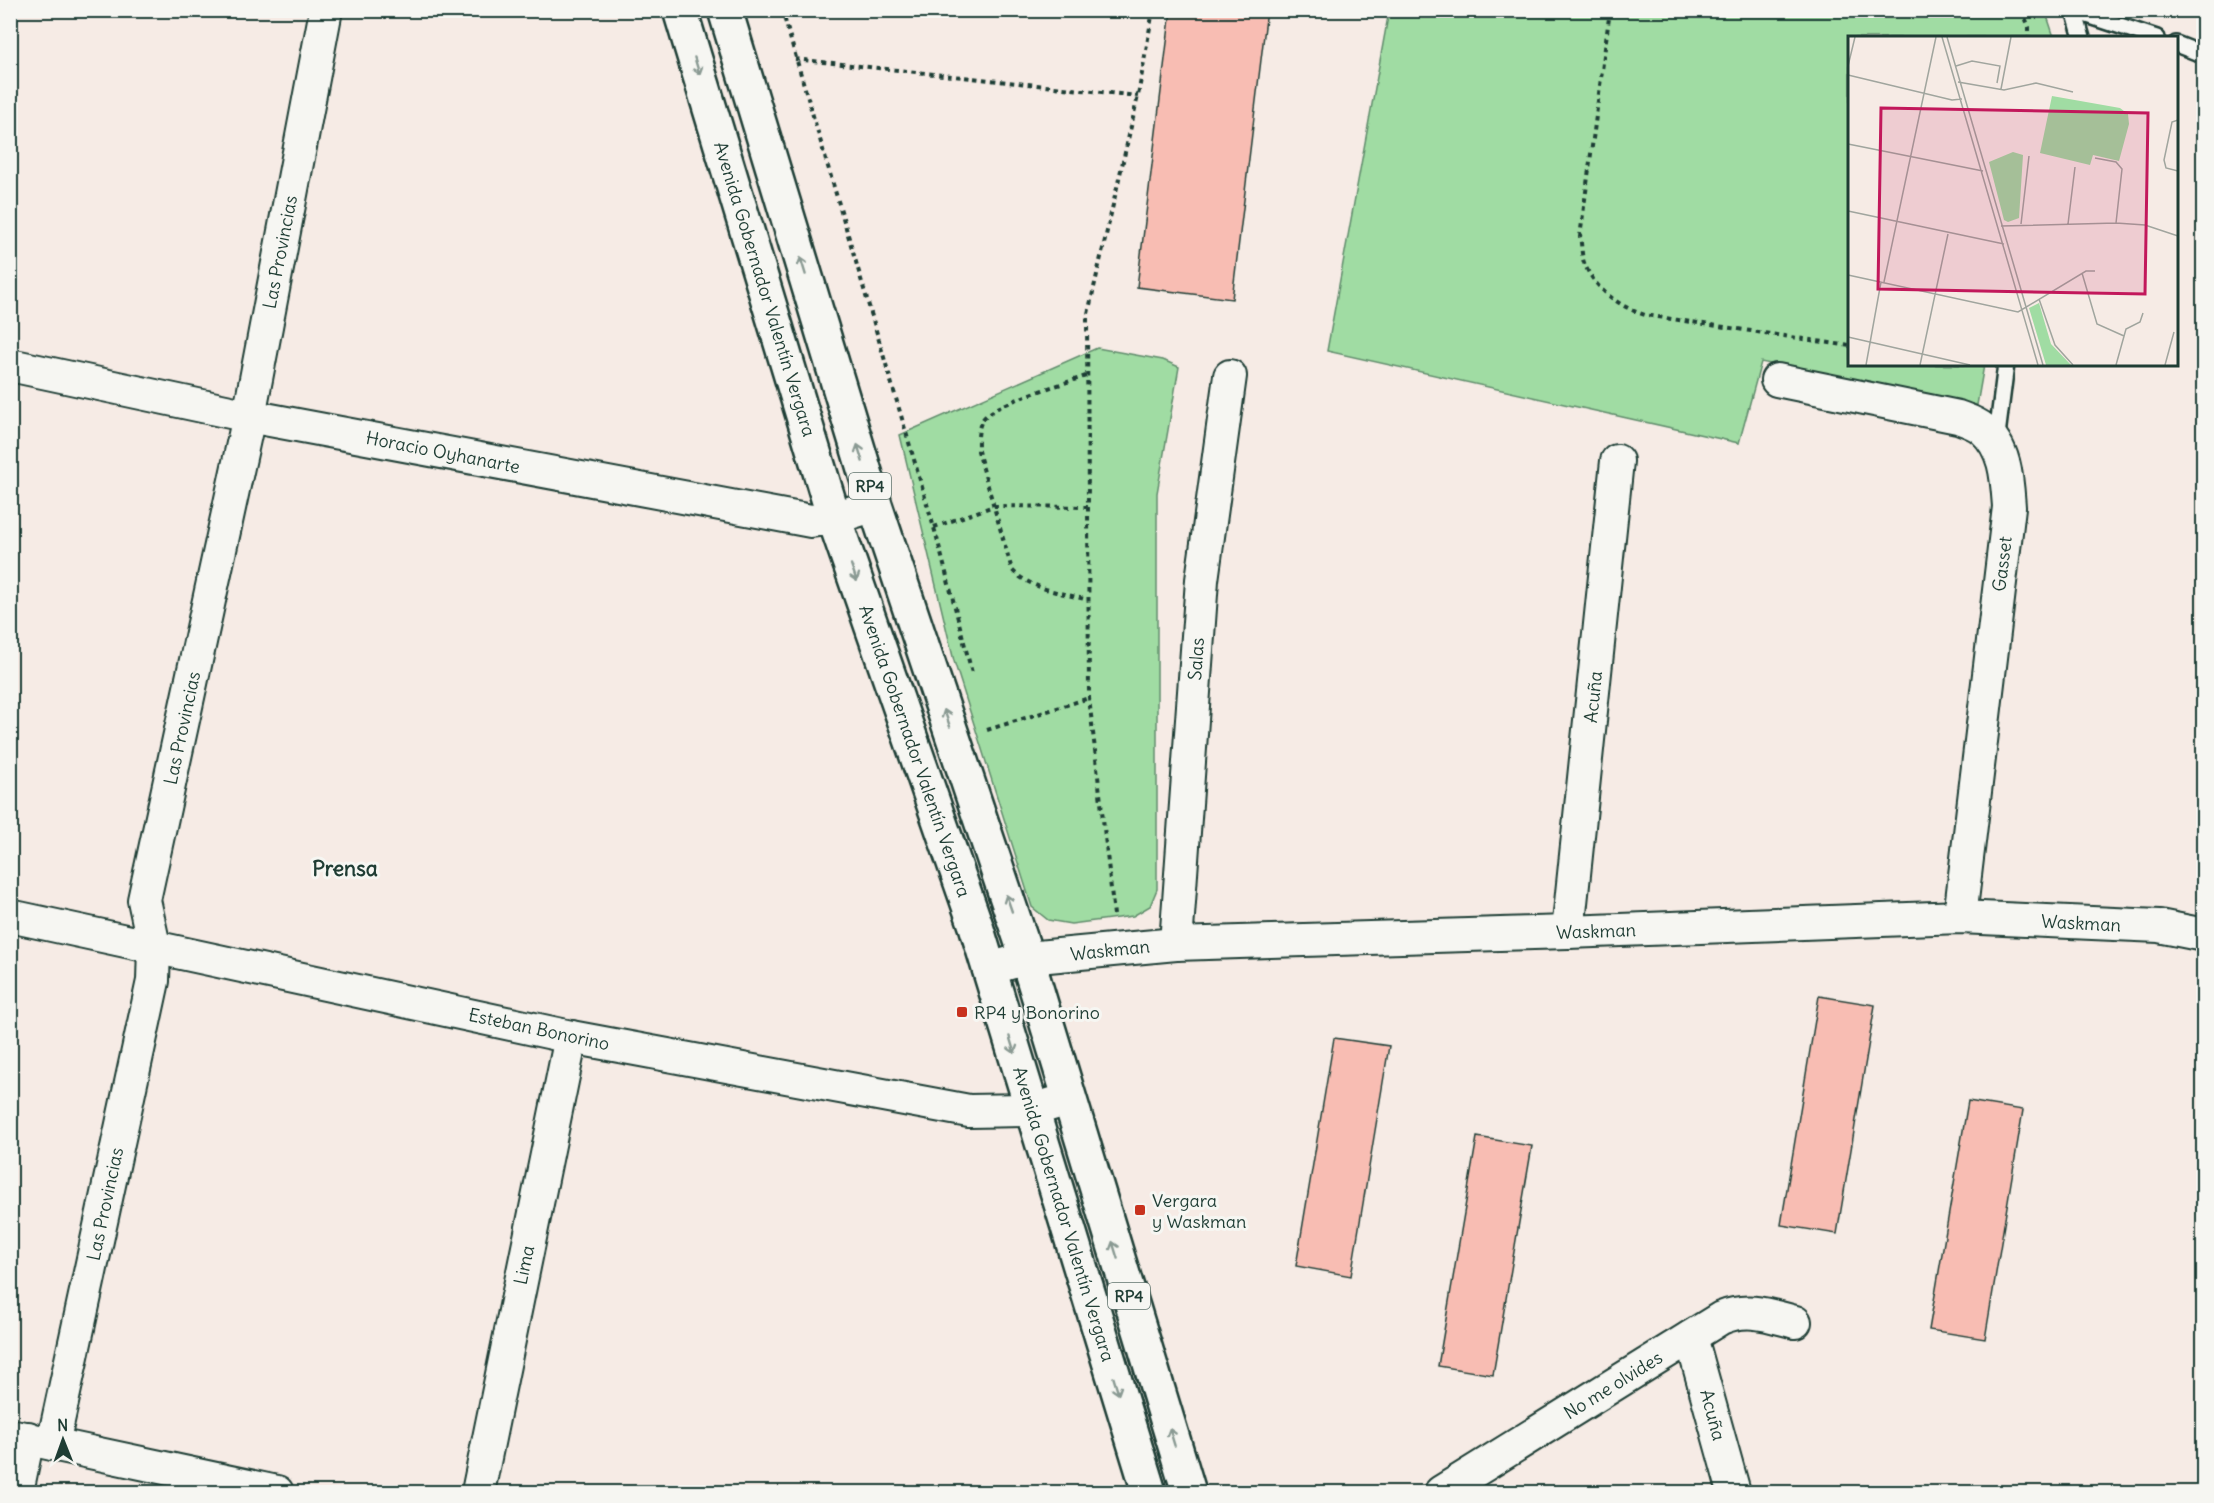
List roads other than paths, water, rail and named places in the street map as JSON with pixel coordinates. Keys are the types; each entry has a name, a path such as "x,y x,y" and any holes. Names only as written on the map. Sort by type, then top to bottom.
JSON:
{"main road":[{"name":"Avenida Gobernador Valentín Vergara","path":"680,10 834,518 976,926 1149,1492"},
{"name":"RP4","path":"725,10 875,505 1027,958 1189,1492"}],"street":[{"name":"Las Provincias","path":"17,1492 153,981 154,946 144,900 249,416 326,10"},
{"name":"Horacio Oyhanarte","path":"10,365 249,416 812,521 834,518 875,505"},
{"name":"Salas","path":"1176,944 1202,580 1230,376"},
{"name":"Gasset","path":"1777,381 1958,417 1982,428 1996,443 2007,472 2009,507 1960,916"},
{"name":"Acuña","path":"1568,932 1617,461"},
{"name":"Esteban Bonorino","path":"10,916 570,1036 969,1111 1032,1110 1070,1099"},
{"name":"Waskman","path":"988,969 1027,958 1176,944 1568,932 1960,916 2159,926 2204,935"},
{"name":"Lima","path":"478,1492 570,1036"},
{"name":"No me olvides","path":"1441,1492 1721,1318 1735,1312 1757,1312 1795,1322"},
{"name":"Acuña","path":"1691,1337 1734,1492"},
{"path":"30,1439 277,1492"}],"lane":[{"path":"2074,11 2081,36"},
{"path":"2074,11 2151,36"},
{"path":"2178,45 2204,55"},
{"path":"1996,443 2006,366"}],"place":[{"name":"RP4 y Bonorino","path":"962,1012"},
{"name":"Vergara y Waskman","path":"1140,1210"}],"district":[{"name":"Prensa","path":"345,868"}]}
